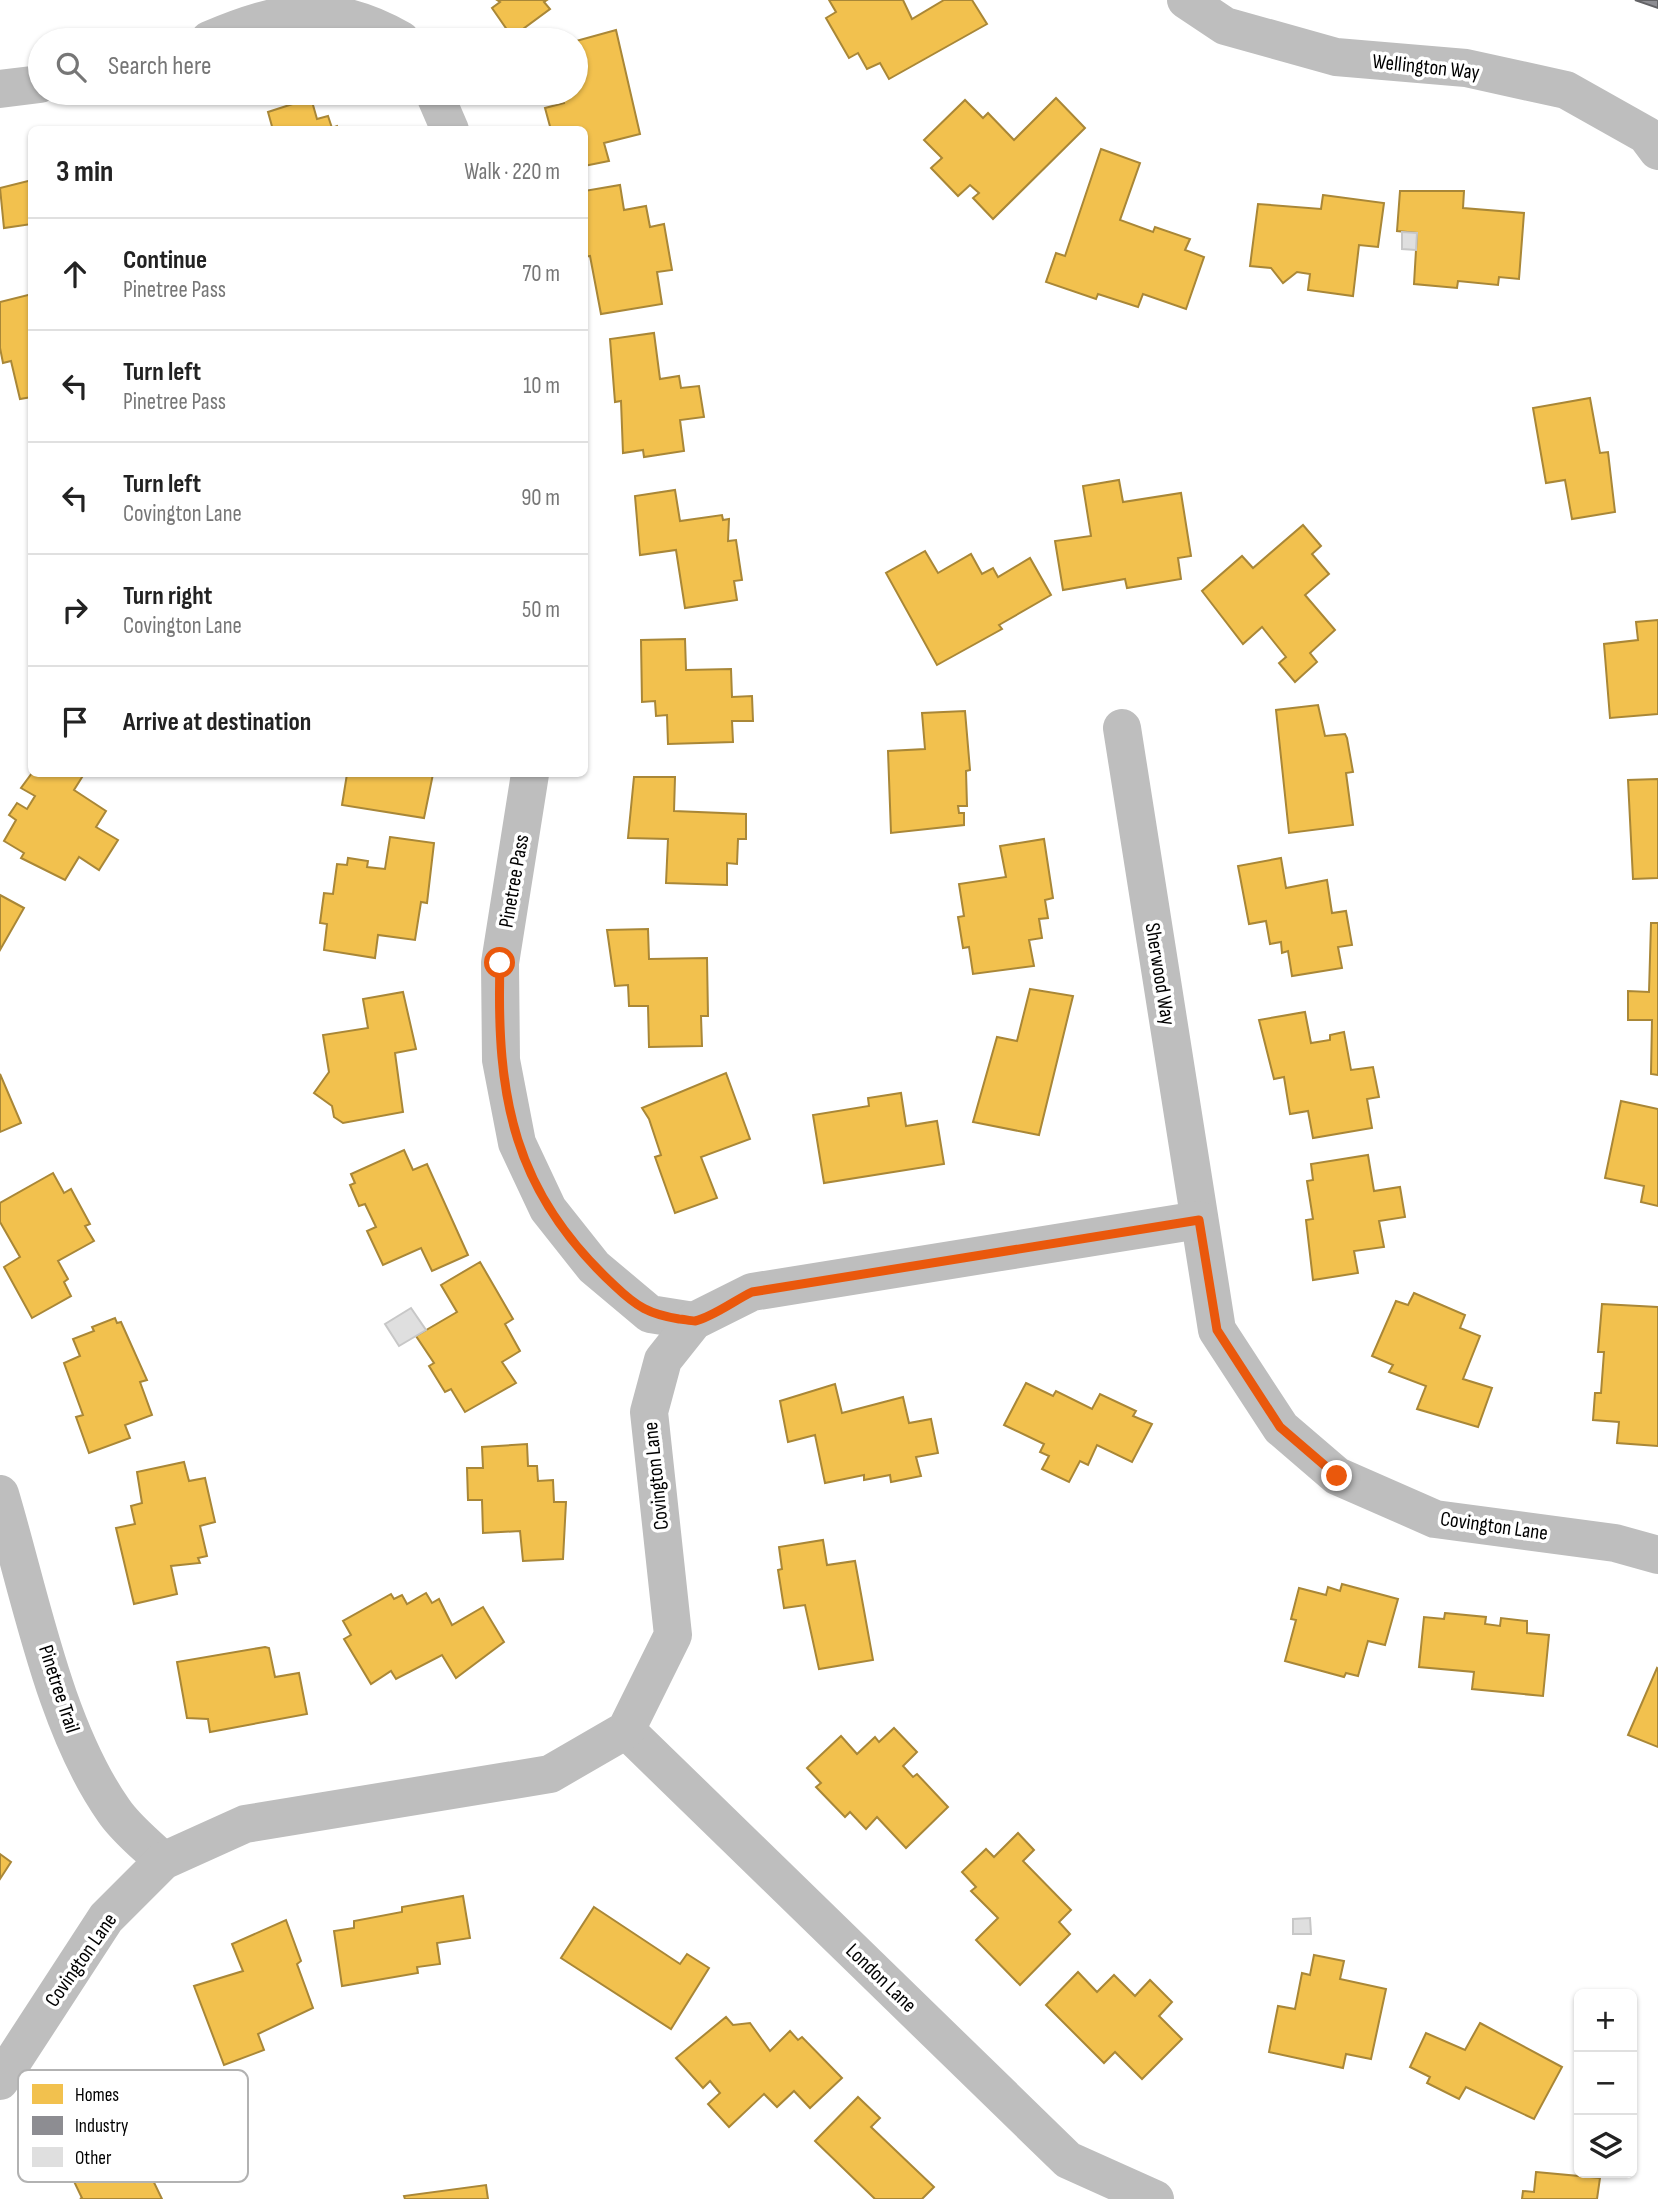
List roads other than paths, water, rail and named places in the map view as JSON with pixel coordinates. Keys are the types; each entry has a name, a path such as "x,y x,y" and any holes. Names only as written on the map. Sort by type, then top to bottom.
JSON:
{"street":[{"name":"Wellington Way","path":"1185,0 1225,26 1336,57 1466,68 1566,90 1646,135 1658,151"},
{"path":"237,28 281,9 306,6 332,7 358,13 387,28"},
{"path":"0,89 28,86"},
{"path":"439,105 448,126"},
{"name":"Sherwood Way","path":"1122,728 1199,1220"},
{"name":"Pinetree Pass","path":"530,777 500,963 501,1060 517,1143 548,1209 594,1267 650,1314 694,1321"},
{"name":"Covington Lane","path":"0,2081 106,1918 163,1861 245,1824 550,1774 626,1730 673,1635 649,1412 663,1360 694,1321 752,1292 1199,1220 1217,1330 1280,1427 1337,1476 1435,1519 1615,1543 1658,1555"},
{"name":"Pinetree Trail","path":"0,1494 51,1671 85,1764 116,1813 163,1861"},
{"name":"London Lane","path":"626,1730 1068,2160 1155,2199"}]}
